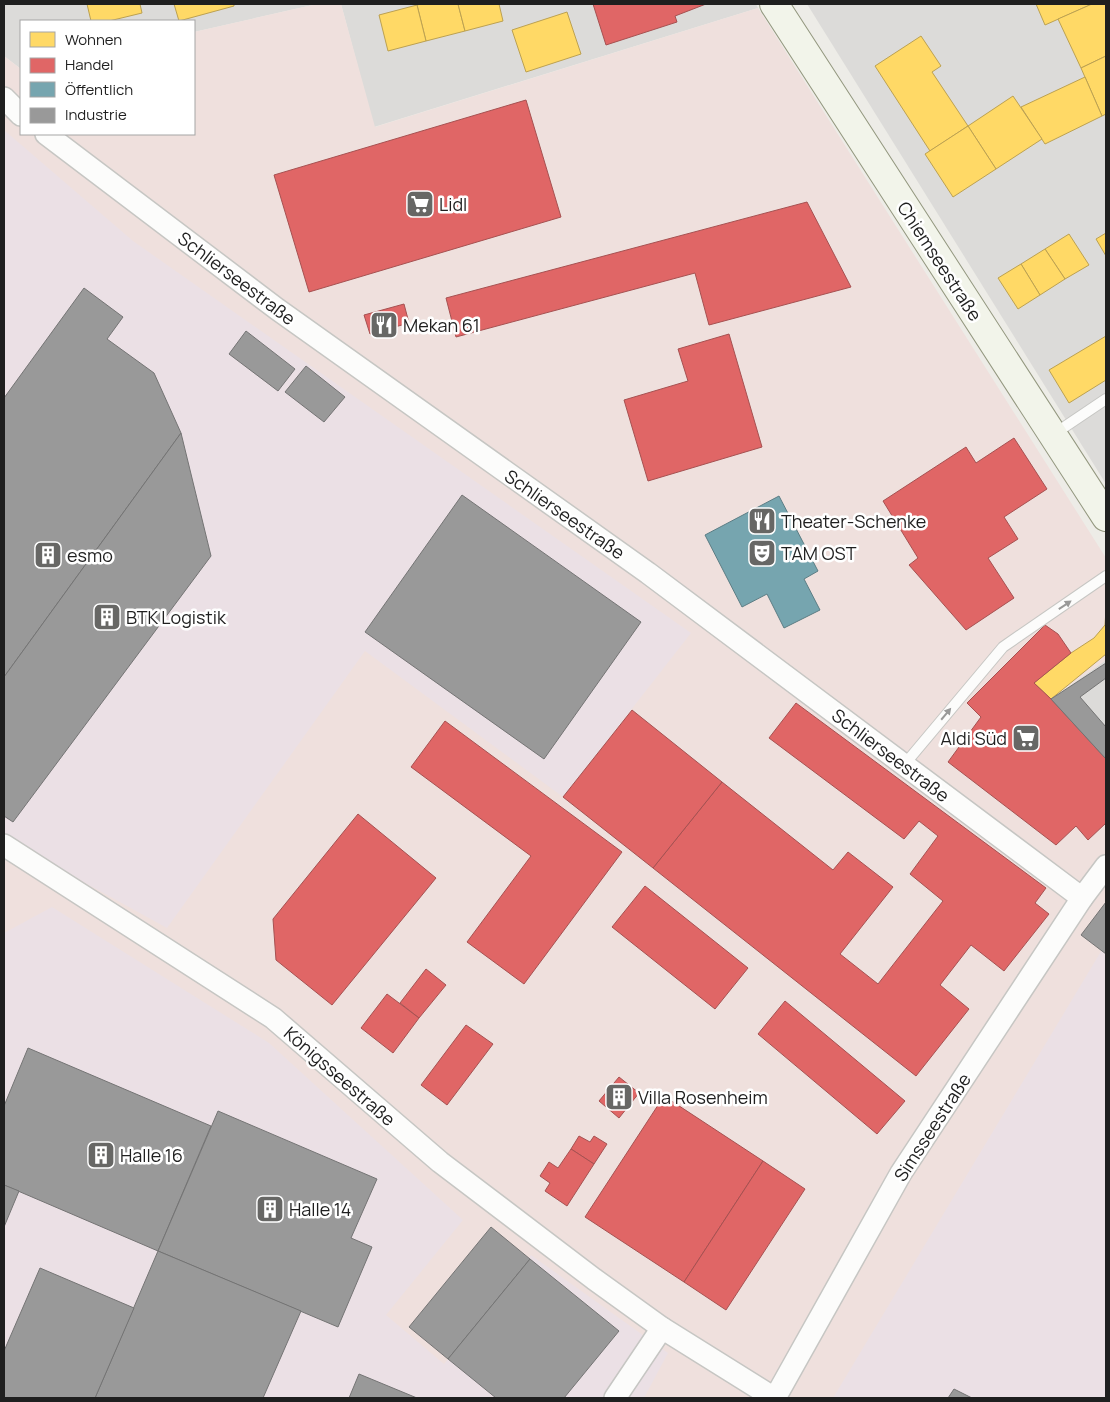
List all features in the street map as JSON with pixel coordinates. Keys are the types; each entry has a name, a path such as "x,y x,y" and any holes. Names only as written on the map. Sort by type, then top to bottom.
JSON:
{"main road":[{"name":"Chiemseestraße","path":"774,4 1106,518"}],"street":[{"path":"4,98 20,114"},
{"name":"Schlierseestraße","path":"47,135 277,309 648,573 1082,898"},
{"name":"Königsseestraße","path":"4,845 274,1018 440,1162 662,1328"},
{"name":"Simsseestraße","path":"662,1328 774,1398 901,1173 1082,898 1106,866"},
{"path":"614,1398 662,1328"}],"lane":[{"path":"1053,434 1106,399"},
{"path":"904,765 1003,647 1106,576"}],"shaded area":[{"path":"4,4 317,4 195,32 195,20 20,20 20,68 4,56"},
{"path":"317,4 341,4 375,127 758,8 1106,558 1106,660 1051,699 1106,759 1106,1398 4,1398 4,56 20,68 20,135 195,135 195,32"},
{"path":"341,4 756,4 758,8 374,127"},
{"path":"807,4 1106,4 1106,484"},
{"path":"4,130 133,241 691,633 563,797 365,651 167,928 87,884 4,834"},
{"path":"1106,660 1106,759 1051,699"},
{"path":"52,907 269,1043 463,1220 386,1315 444,1364 531,1255 668,1353 644,1398 4,1398 4,933"},
{"path":"1106,943 1106,1398 833,1398"}],"building: Wohnen":[{"path":"87,4 140,4 142,13 113,20 91,20"},
{"path":"174,4 234,4 234,6 179,20"},
{"path":"458,4 465,31 426,41 417,5"},
{"path":"458,4 499,4 503,21 465,31"},
{"path":"1036,4 1092,4 1045,25"},
{"path":"1092,4 1106,4 1106,56 1081,68 1058,19"},
{"path":"417,5 426,41 388,51 379,15"},
{"path":"567,12 581,54 526,72 512,30"},
{"path":"921,36 941,66 932,72 968,126 930,151 875,66"},
{"path":"1106,56 1106,114 1102,116 1081,68"},
{"path":"1085,77 1102,116 1045,144 1021,107"},
{"path":"1013,96 1042,139 996,169 968,126"},
{"path":"968,126 996,169 953,197 925,154"},
{"path":"1106,233 1106,256 1096,239"},
{"path":"1069,234 1089,265 1065,279 1045,249"},
{"path":"1045,249 1065,279 1040,295 1021,264"},
{"path":"1021,264 1040,295 1018,309 998,278"},
{"path":"1106,336 1106,380 1069,403 1049,370"},
{"path":"1106,609 1106,654 1051,699 1034,683 1071,653 1094,638 1105,625"}],"building: Handel":[{"path":"593,4 706,4 675,16 677,22 606,45"},
{"name":"Lidl","path":"526,100 561,217 309,292 274,175"},
{"path":"807,202 851,287 709,325 695,273 456,337 446,298"},
{"path":"404,304 409,323 370,334 364,315"},
{"path":"729,334 762,447 648,481 624,400 688,381 678,349"},
{"path":"1014,438 1047,489 1004,517 1018,539 988,558 1014,598 966,630 909,565 918,558 883,501 966,447 976,463"},
{"name":"Aldi Süd","path":"1045,625 1058,634 1071,653 1034,683 1106,759 1106,823 1088,840 1076,826 1056,845 948,762 981,717 967,703"},
{"path":"796,703 1046,888 1035,903 1049,914 1004,971 971,945 940,985 969,1009 916,1076 653,868 722,782 833,870 848,852 893,887 840,954 878,984 943,901 910,874 938,836 919,821 904,839 769,738"},
{"path":"632,710 722,782 653,868 563,797"},
{"path":"445,721 622,852 524,984 467,942 531,856 411,767"},
{"path":"358,814 436,878 332,1005 276,960 273,919"},
{"path":"645,886 748,968 715,1009 612,927"},
{"path":"426,969 446,985 419,1018 400,1003"},
{"path":"387,994 419,1018 393,1053 361,1028"},
{"path":"785,1001 905,1101 877,1134 758,1034"},
{"path":"466,1025 493,1044 447,1105 421,1085"},
{"name":"Villa Rosenheim","path":"619,1077 639,1093 619,1118 599,1101"},
{"path":"664,1096 763,1161 684,1282 585,1217"},
{"path":"579,1136 590,1142 594,1136 607,1144 594,1164 571,1149"},
{"path":"571,1149 594,1164 567,1206 545,1191 550,1183 540,1176 549,1162 558,1168"},
{"path":"763,1161 805,1189 726,1310 684,1282"}],"building: Öffentlich":[{"name":"TAM OST","path":"779,496 818,571 804,579 820,610 784,628 767,594 742,607 705,535"}],"building: Industrie":[{"name":"esmo","path":"84,288 123,317 107,339 154,373 181,433 4,677 4,398"},
{"path":"246,331 295,369 278,391 229,354"},
{"path":"306,366 345,397 324,422 285,392"},
{"name":"BTK Logistik","path":"181,433 211,556 13,822 4,816 4,677"},
{"path":"462,495 641,622 544,759 365,632"},
{"path":"1106,663 1106,678 1080,697 1106,727 1106,759 1051,699"},
{"path":"1106,902 1106,954 1081,935"},
{"name":"Halle 16","path":"28,1048 211,1126 158,1251 4,1185 4,1106"},
{"name":"Halle 14","path":"218,1111 377,1179 351,1238 372,1247 338,1327 158,1251"},
{"path":"4,1185 19,1191 4,1227"},
{"path":"491,1227 530,1259 448,1359 409,1327"},
{"path":"158,1251 301,1311 263,1398 95,1398"},
{"path":"530,1259 619,1331 564,1398 496,1398 448,1359"},
{"path":"40,1268 134,1308 95,1398 4,1398 4,1351"},
{"path":"359,1374 417,1398 349,1398"},
{"path":"954,1389 972,1398 948,1398"}],"place":[{"name":"Lidl","path":"420,204"},
{"name":"Mekan 61","path":"384,325"},
{"name":"Theater-Schenke","path":"762,521"},
{"name":"TAM OST","path":"762,553"},
{"name":"esmo","path":"48,555"},
{"name":"BTK Logistik","path":"107,617"},
{"name":"Aldi Süd","path":"1026,738"},
{"name":"Villa Rosenheim","path":"619,1097"},
{"name":"Halle 16","path":"101,1155"},
{"name":"Halle 14","path":"270,1209"}]}
